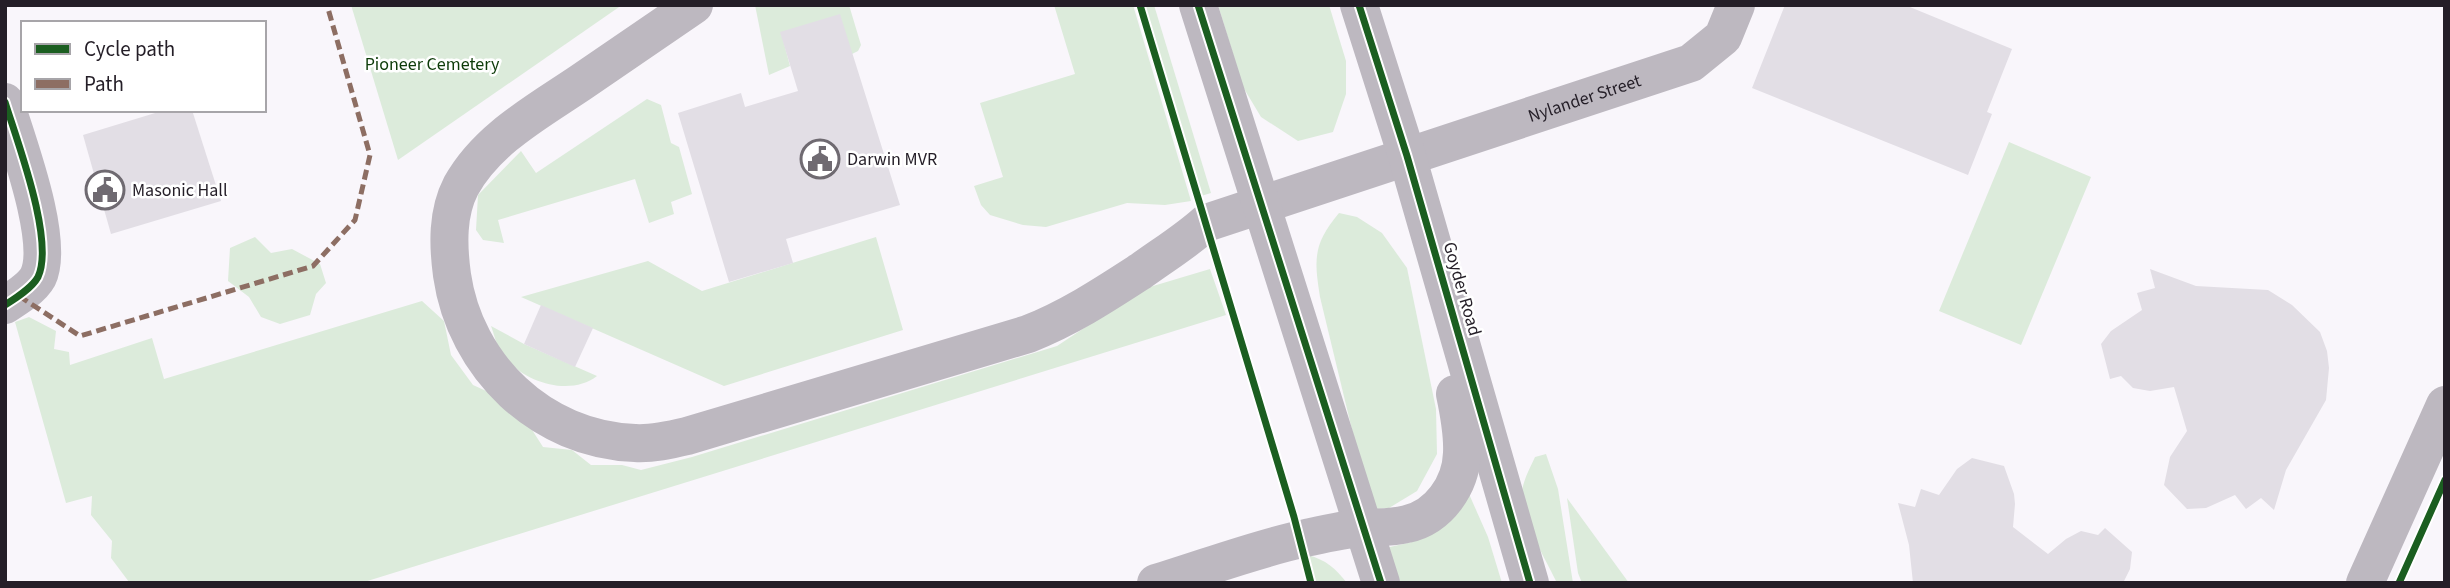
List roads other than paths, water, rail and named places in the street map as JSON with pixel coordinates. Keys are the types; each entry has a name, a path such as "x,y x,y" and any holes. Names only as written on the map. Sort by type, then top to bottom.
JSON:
{"street":[{"name":"Nylander Street","path":"694,5 512,129 468,174 453,209 449,226 455,294 462,316 486,364 503,383 546,419 586,436 636,443 687,436 1050,326 1097,300 1184,242 1206,223 1691,63 1723,37 1736,5"},
{"path":"1198,5 1381,583"},
{"name":"Goyder Road","path":"1359,5 1424,212 1530,583"},
{"path":"5,103 35,200 43,247 38,276 19,296 5,305"},
{"path":"1156,583 1304,538 1411,523 1442,504 1453,489 1463,455 1461,429 1424,212"},
{"path":"2365,583 2445,405"},
{"path":"1511,520 1544,583"}],"place":[{"name":"Darwin MVR","path":"820,159"},
{"name":"Masonic Hall","path":"105,190"}],"park label":[{"name":"Pioneer Cemetery","path":"432,64"}]}
